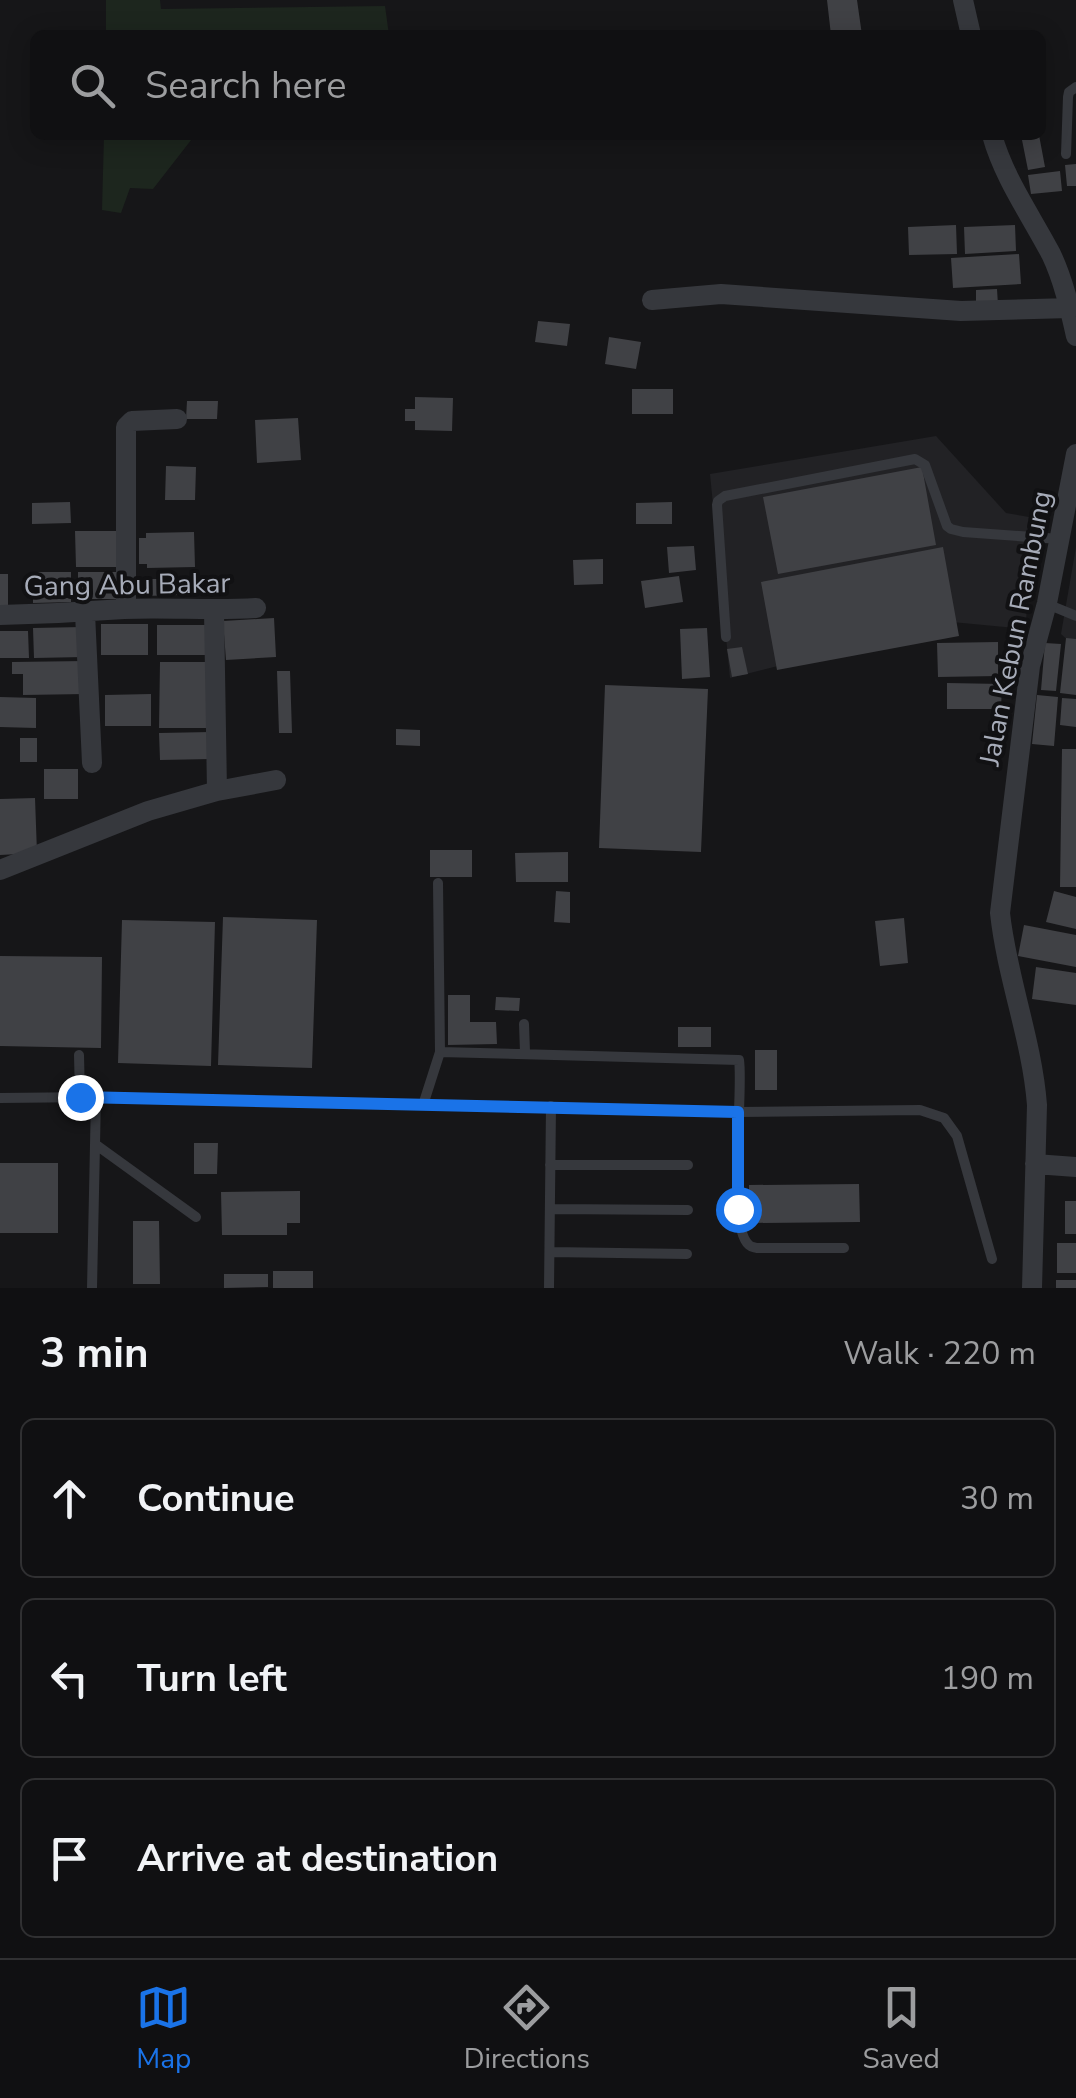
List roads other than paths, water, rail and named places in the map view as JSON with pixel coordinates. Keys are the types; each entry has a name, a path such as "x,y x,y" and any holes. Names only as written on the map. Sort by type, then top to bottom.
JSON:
{"street":[{"path":"963,0 970,30"},
{"path":"994,140 1006,175 1053,258 1076,336"},
{"path":"652,300 721,294 961,312 1070,308"},
{"path":"126,609 126,427 132,421 177,419"},
{"name":"Jalan Kebun Rambung","path":"1032,1288 1035,1081 1004,950 1000,913 1030,666 1076,454"},
{"name":"Gang Abu Bakar","path":"0,615 256,608"},
{"path":"214,611 218,791"},
{"path":"85,614 92,763"},
{"path":"0,870 148,811 276,780"},
{"path":"1035,1164 1076,1167"}],"lane":[{"path":"1066,154 1068,97 1076,86"},
{"path":"726,637 717,505 724,496 915,459 925,465 951,529 1060,539"},
{"path":"1046,603 1076,616"},
{"path":"422,1105 440,1052 438,883"},
{"path":"524,1024 525,1052"},
{"path":"440,1052 739,1060 738,1209 750,1246 844,1248"},
{"path":"79,1055 80,1097"},
{"path":"92,1288 96,1097"},
{"path":"0,1098 738,1112 920,1110 944,1118 957,1136 992,1259"},
{"path":"550,1288 551,1106"},
{"path":"95,1144 196,1218"},
{"path":"550,1165 688,1165"},
{"path":"551,1209 688,1210"},
{"path":"550,1252 687,1254"}]}
